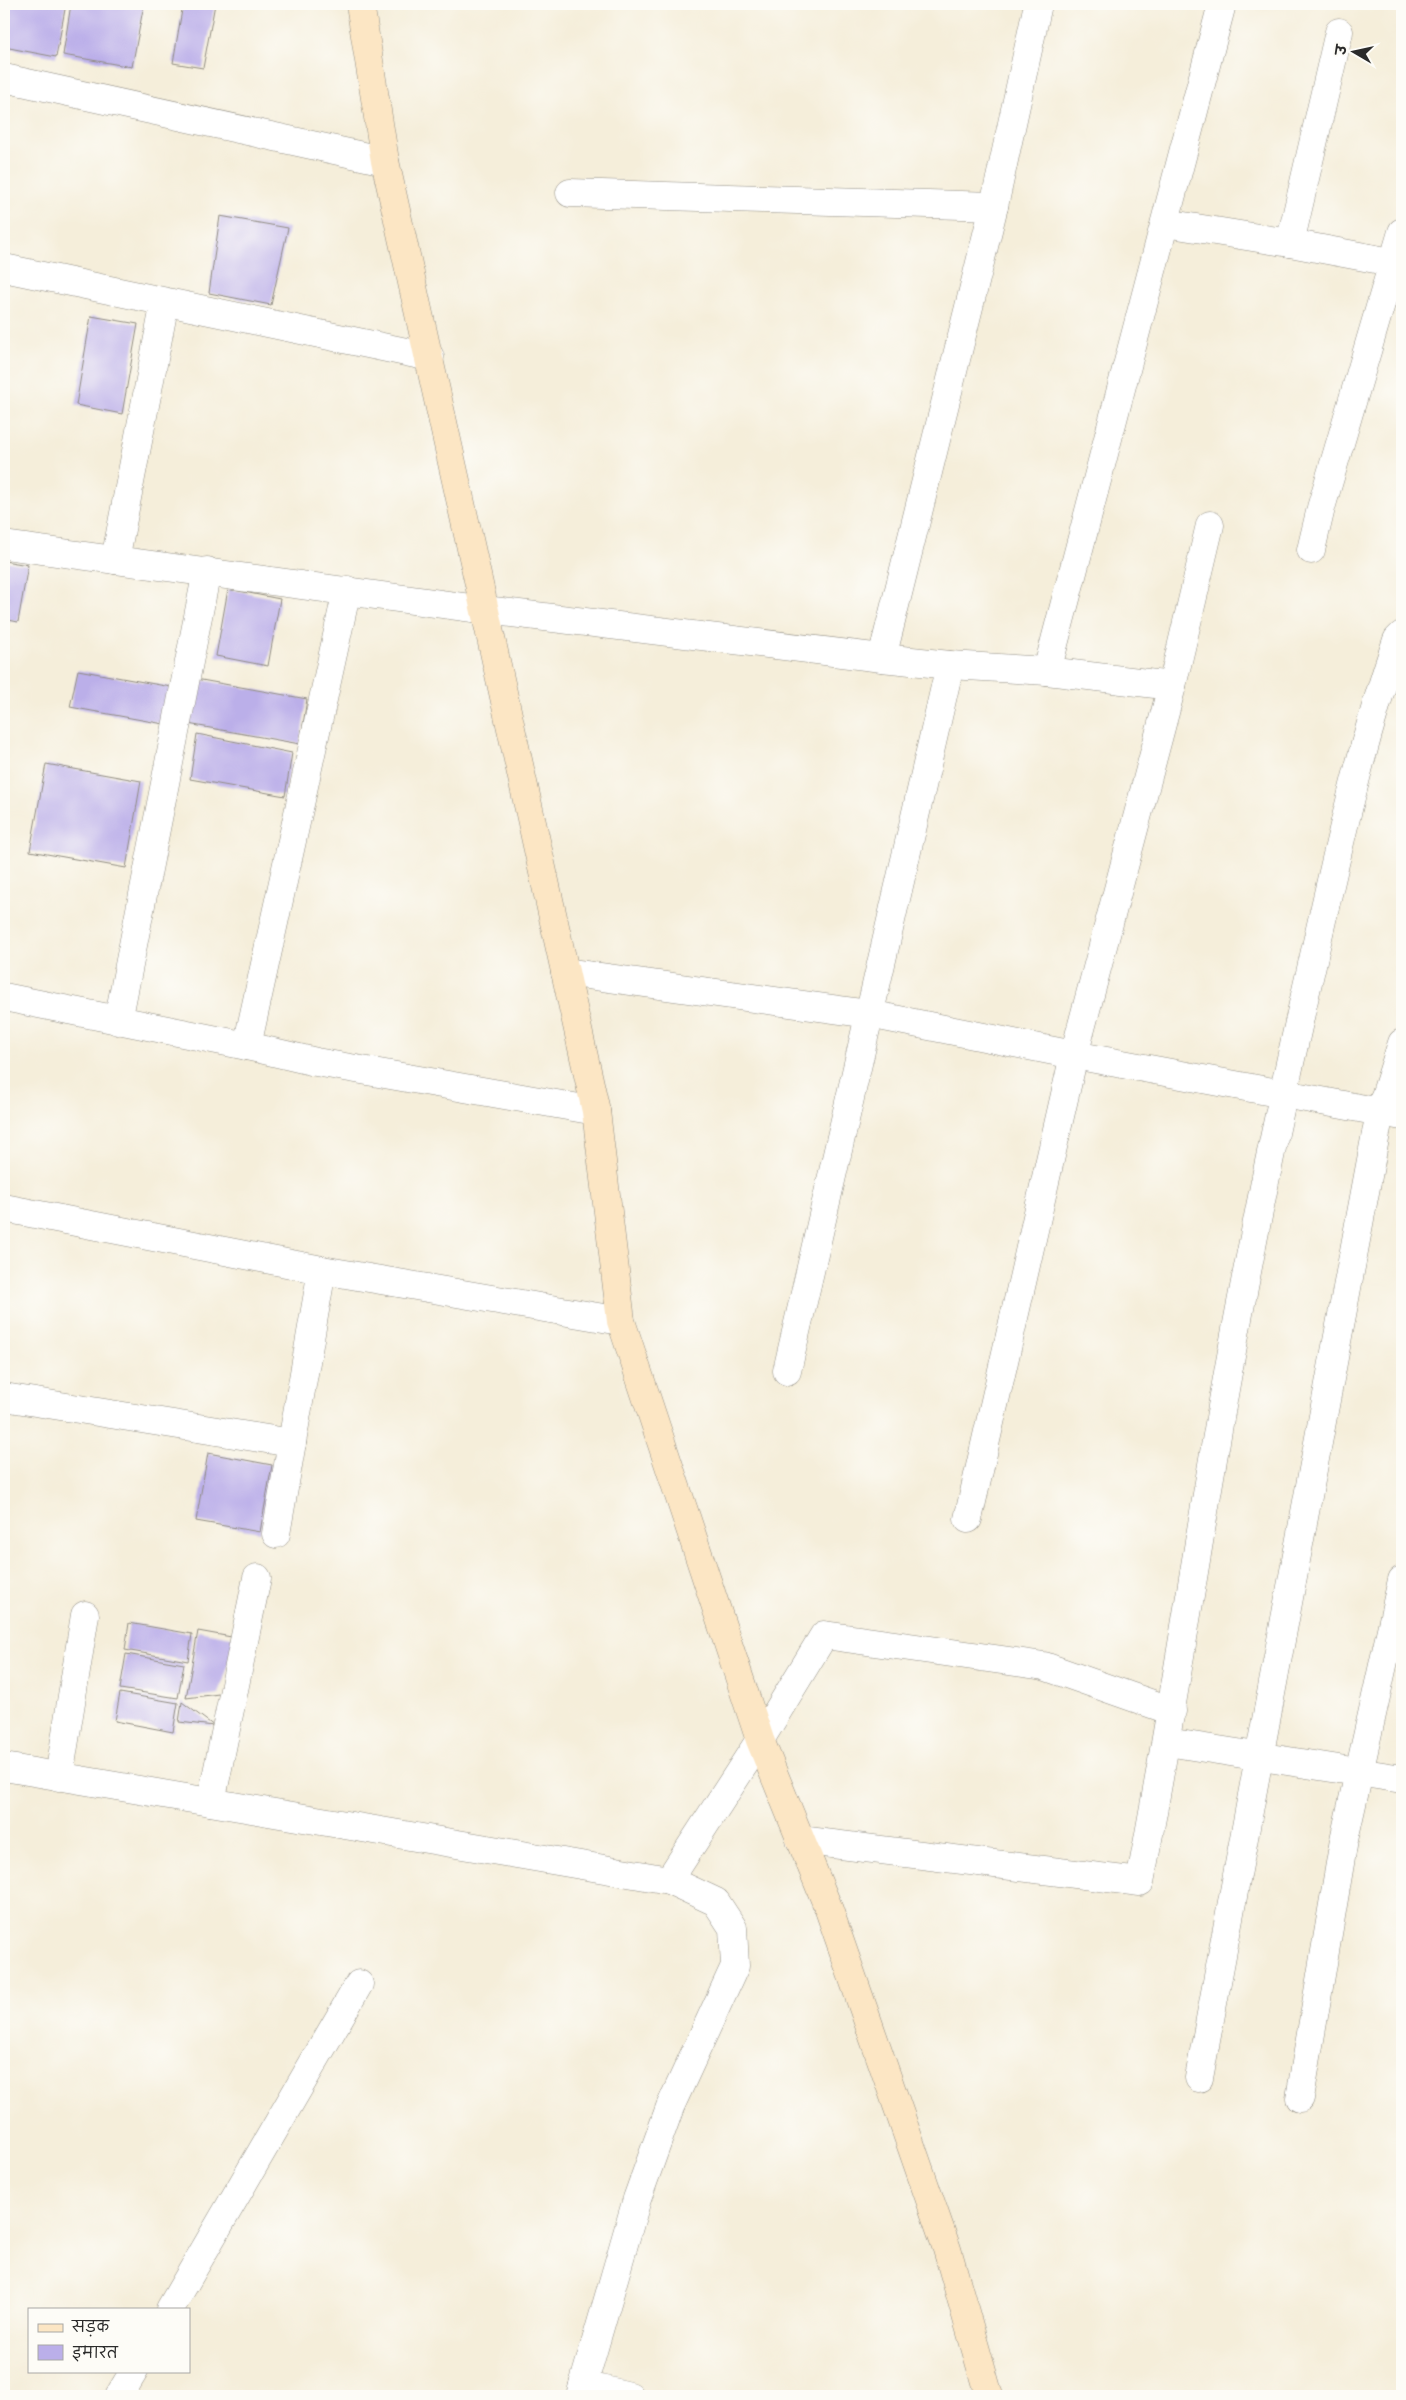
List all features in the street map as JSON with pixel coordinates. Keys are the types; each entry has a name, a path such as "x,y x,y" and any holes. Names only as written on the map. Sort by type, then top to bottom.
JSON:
{"street":[{"path":"360,4 385,161 596,1111 621,1320 760,1740 828,1907 946,2249 989,2396"},
{"path":"882,658 994,206 1038,4"},
{"path":"1047,672 1222,4"},
{"path":"1290,243 1339,32"},
{"path":"4,78 385,161"},
{"path":"570,193 994,206"},
{"path":"1166,223 1399,263"},
{"path":"1311,550 1321,508 1399,263 1402,232"},
{"path":"4,268 430,357"},
{"path":"115,560 165,302"},
{"path":"968,1519 1074,1055 1172,686 1210,525"},
{"path":"4,545 486,610 882,658 950,666 1047,672 1172,686"},
{"path":"118,1021 207,571"},
{"path":"247,1046 347,590"},
{"path":"800,1840 1140,1882 1167,1742 1229,1367 1282,1095 1343,827 1373,710 1397,640 1402,635"},
{"path":"787,1371 950,666"},
{"path":"565,972 870,1014 1282,1095 1391,1114"},
{"path":"4,997 247,1046 316,1062 596,1111"},
{"path":"1199,2078 1258,1756 1391,1114 1402,1043"},
{"path":"4,1208 322,1270 621,1320"},
{"path":"276,1534 322,1270"},
{"path":"4,1397 292,1443"},
{"path":"211,1802 257,1578"},
{"path":"1300,2098 1344,1840 1402,1580"},
{"path":"59,1777 85,1615"},
{"path":"669,1880 760,1740 824,1635 1044,1666 1172,1711"},
{"path":"1167,1742 1402,1779"},
{"path":"4,1767 669,1880 716,1902 733,1928 735,1966 670,2107 637,2199 581,2391 630,2396"},
{"path":"171,2308 359,1984"},
{"path":"120,2396 133,2372"}],"building":[{"path":"4,4 66,4 56,57 4,47"},
{"path":"71,4 144,4 132,67 63,55"},
{"path":"183,4 215,4 203,68 173,63"},
{"path":"220,216 288,228 271,305 209,293"},
{"path":"91,316 138,324 122,414 76,405"},
{"path":"4,561 28,565 18,622 4,619"},
{"path":"228,589 280,599 268,666 216,656"},
{"path":"78,670 171,687 164,724 70,707"},
{"path":"196,679 307,699 300,744 188,724"},
{"path":"197,734 292,753 285,796 190,779"},
{"path":"46,764 141,781 126,868 30,851"},
{"path":"208,1453 272,1465 260,1532 196,1521"},
{"path":"129,1623 192,1634 188,1661 125,1650"},
{"path":"198,1631 237,1638 219,1694 186,1698"},
{"path":"126,1654 184,1664 178,1698 120,1689"},
{"path":"120,1693 178,1703 173,1732 115,1721"},
{"path":"182,1702 214,1726 179,1722"}]}
